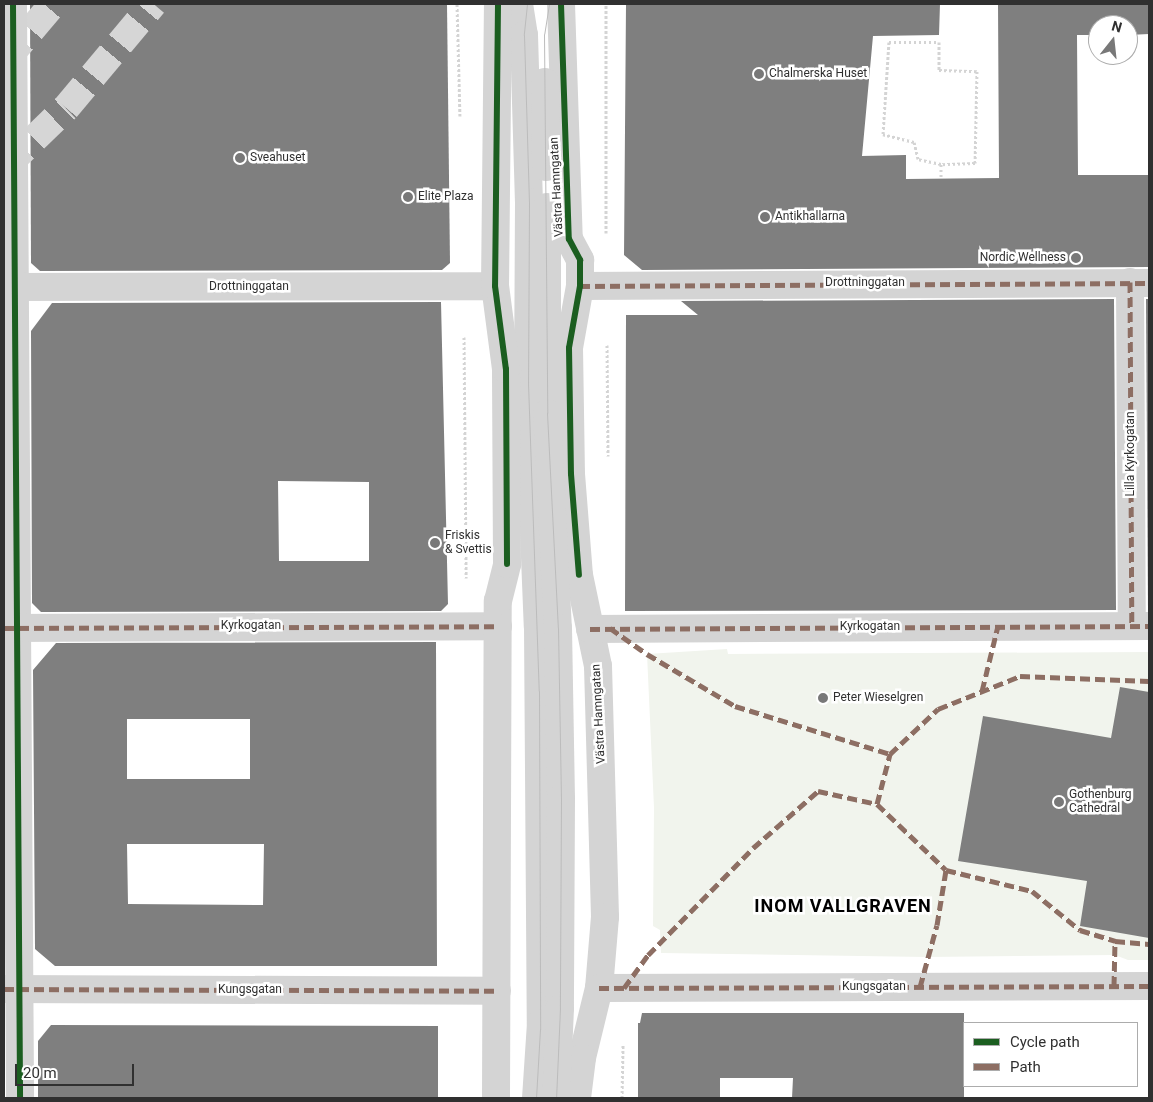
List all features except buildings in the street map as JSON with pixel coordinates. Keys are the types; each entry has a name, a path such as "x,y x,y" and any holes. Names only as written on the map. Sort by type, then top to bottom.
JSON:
{"street":[{"path":"13,4 9,287 10,989 20,1098"},
{"path":"496,1098 498,601 507,564 506,370 495,286 498,4"},
{"path":"519,4 524,35"},
{"path":"527,4 524,35 529,202 528,383 539,663 541,1023 536,1098"},
{"path":"549,4 544,34 547,413 558,628 561,799 560,1008 556,1098"},
{"name":"Västra Hamngatan","path":"561,4 569,239 593,285 569,348 571,474 579,575 598,666 601,712 606,917 599,988 582,1058 577,1098"},
{"name":"Drottninggatan","path":"593,285 1140,282"},
{"name":"Lilla Kyrkogatan","path":"1140,282 1140,626"},
{"name":"Drottninggatan","path":"9,287 495,286"},
{"name":"Kyrkogatan","path":"10,628 498,626"},
{"name":"Kyrkogatan","path":"590,629 1140,626"},
{"name":"Kungsgatan","path":"599,988 1149,986"},
{"name":"Kungsgatan","path":"10,989 497,991"}],"path":[{"path":"593,285 606,4"},
{"path":"889,42 939,42 939,70 977,71 975,163 941,164 918,159 914,142 883,134 889,42"},
{"path":"941,164 941,178"},
{"path":"464,287 466,625"}],"shaded area":[{"path":"727,649 728,654 1149,652 1149,960 1128,960 1115,955 927,957 661,953 660,930 653,926 654,808 647,654"}],"tunnel":[{"path":"4,62 53,4"},
{"path":"4,168 66,108 153,4"}],"tram line":[{"path":"527,4 524,35 529,202 528,383 539,691 540,1029 536,1098"},
{"path":"549,4 544,34 547,413 558,628 561,799 560,1008 556,1098"}],"marked path":[{"path":"1130,282 1132,626"},
{"path":"580,286 1149,283"},
{"path":"4,628 498,626"},
{"path":"982,691 998,626"},
{"path":"590,629 1149,626"},
{"path":"610,628 647,654 735,706 890,754"},
{"path":"877,804 890,754 938,709 1020,676 1149,681"},
{"path":"624,988 648,955 753,848 818,791 877,804 946,870 1032,891 1080,930 1115,941 1149,944"},
{"path":"920,987 937,925 946,870"},
{"path":"1114,986 1115,941"},
{"path":"599,988 1149,986"},
{"path":"4,989 497,991"}],"cycle path":[{"path":"13,4 20,1098"},
{"path":"498,4 495,286 506,369 507,564"},
{"path":"561,4 569,239 580,260 580,286 569,348 571,474 579,575"}],"place":[{"name":"Chalmerska Huset","path":"759,74"},
{"name":"Sveahuset","path":"240,158"},
{"name":"Elite Plaza","path":"408,197"},
{"name":"Antikhallarna","path":"765,217"},
{"name":"Nordic Wellness","path":"1076,258"},
{"name":"Friskis & Svettis","path":"435,543"},
{"name":"Peter Wieselgren","path":"823,698"},
{"name":"Gothenburg Cathedral","path":"1059,802"}],"district":[{"name":"INOM VALLGRAVEN","path":"843,906"}]}
